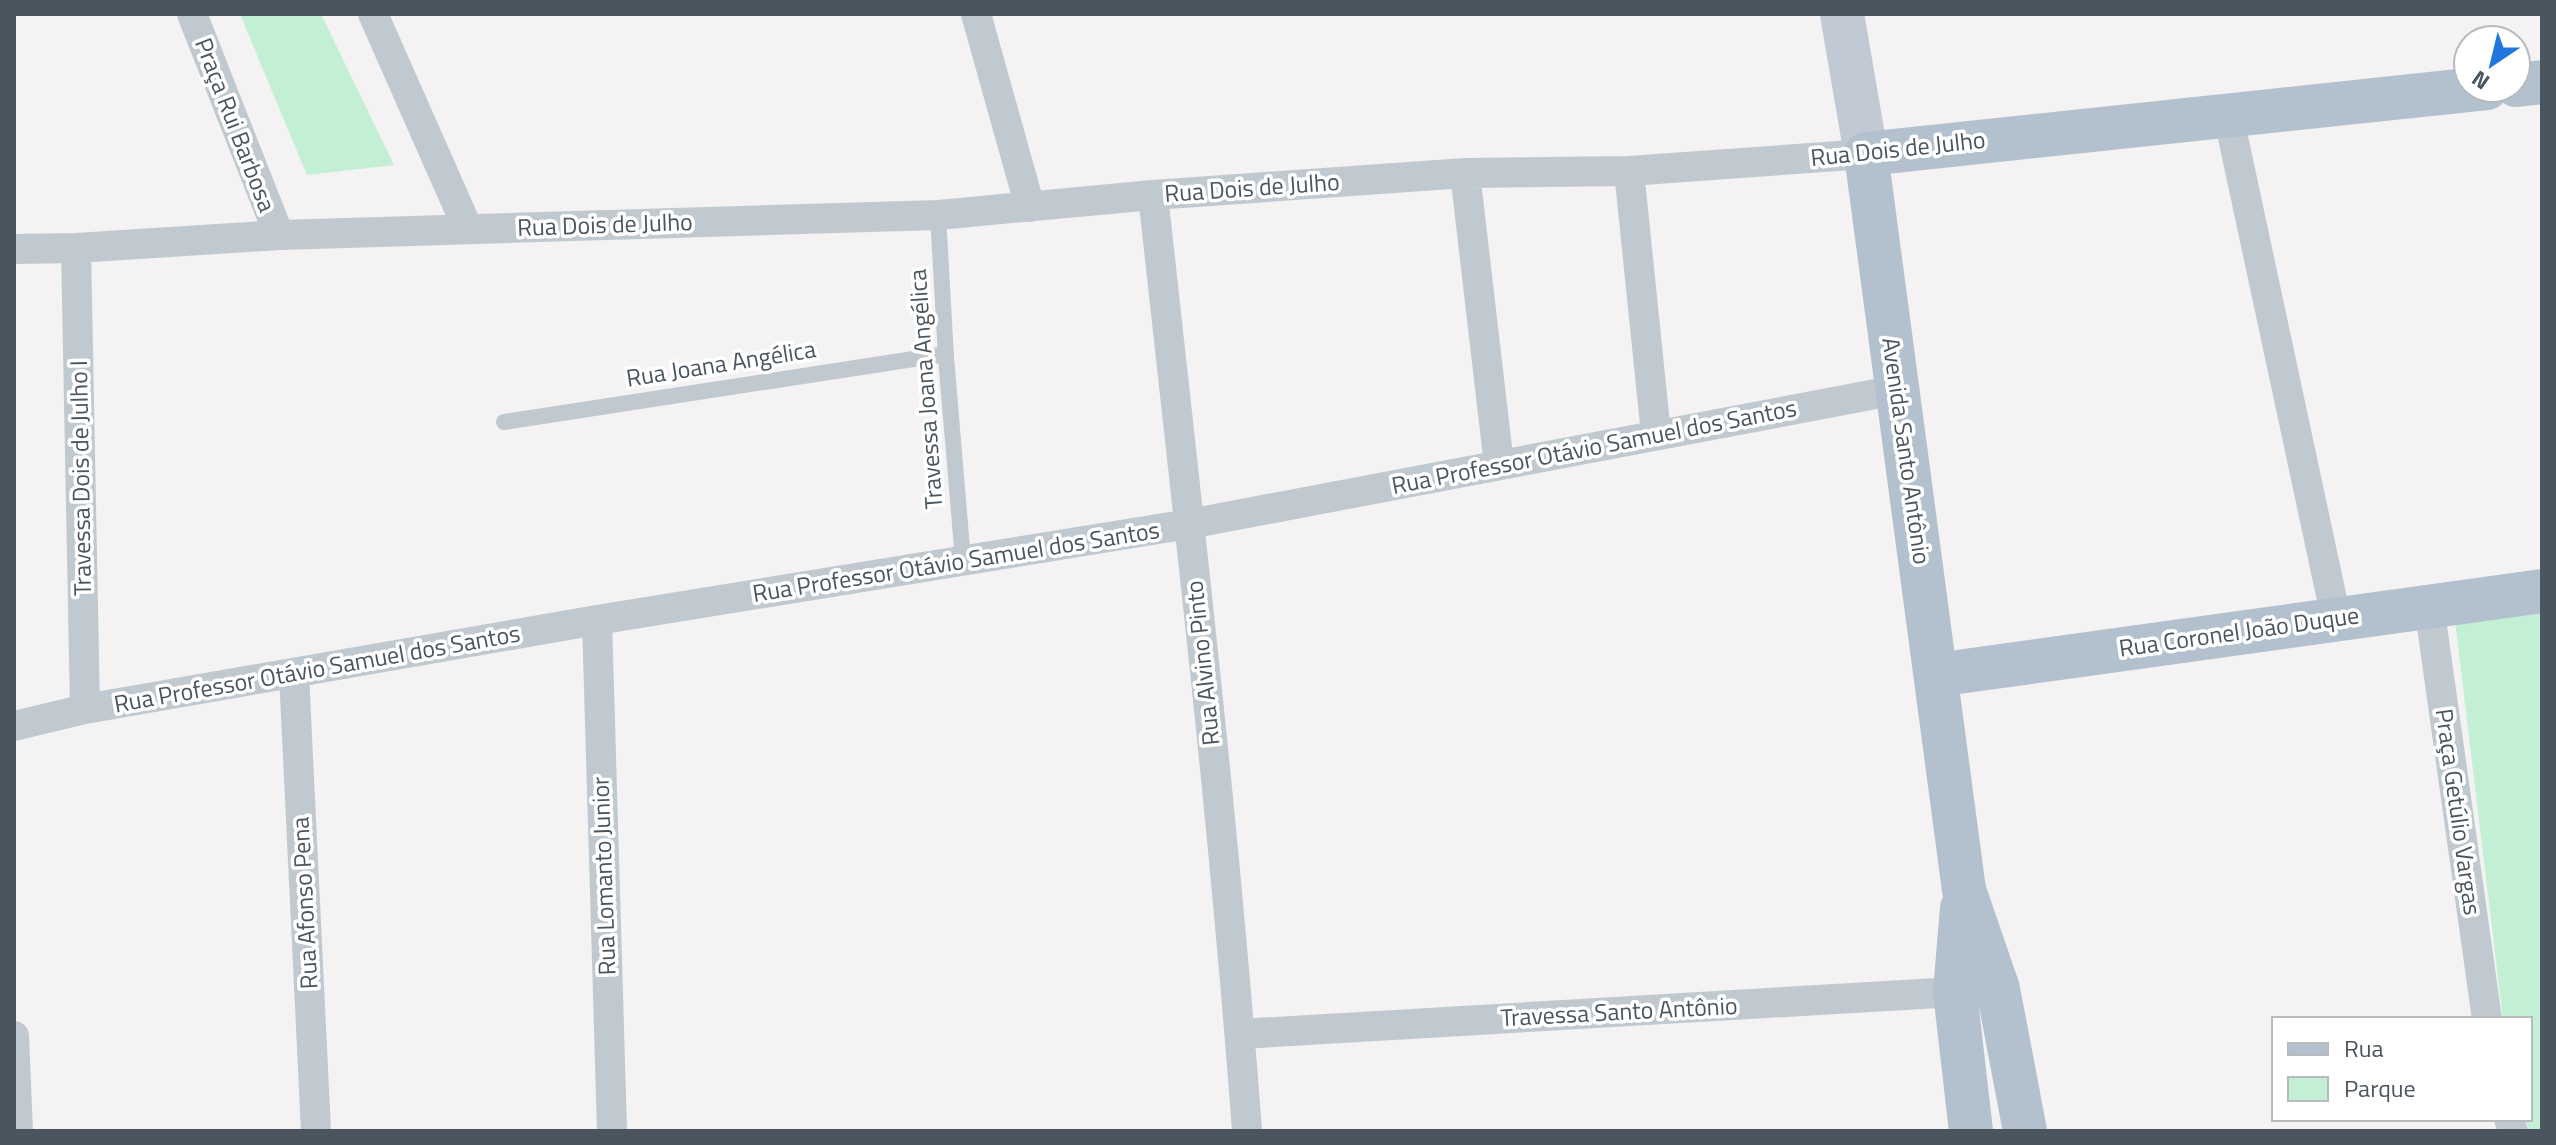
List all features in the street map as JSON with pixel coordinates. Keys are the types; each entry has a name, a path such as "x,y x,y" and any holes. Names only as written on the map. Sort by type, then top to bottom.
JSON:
{"main road":[{"name":"Rua Dois de Julho","path":"1866,154 2452,92"},
{"name":"Avenida Santo Antônio","path":"1866,154 1976,991 1971,1131"},
{"name":"Rua Coronel João Duque","path":"1936,675 2542,591"},
{"name":"Avenida Santo Antônio","path":"1976,991 2025,1131"}],"street":[{"name":"Praça Rui Barbosa","path":"192,14 279,235"},
{"path":"373,14 468,229"},
{"path":"976,14 1030,207"},
{"name":"Avenida Santo Antônio","path":"1842,14 1866,154"},
{"path":"2228,114 2336,618"},
{"name":"Rua Dois de Julho","path":"14,249 279,235 938,215 1153,195 1465,173 1629,171 1866,154"},
{"path":"1629,171 1656,434"},
{"path":"1465,173 1499,465"},
{"name":"Rua Alvino Pinto","path":"1153,195 1189,524 1247,1131"},
{"name":"Travessa Dois de Julho I","path":"76,248 85,709"},
{"name":"Rua Professor Otávio Samuel dos Santos","path":"14,726 85,709 597,620 1189,524 1897,390"},
{"name":"Praça Getúlio Vargas","path":"2429,605 2487,1017"},
{"name":"Rua Lomanto Junior","path":"597,620 612,1131"},
{"name":"Rua Afonso Pena","path":"294,674 316,1131"},
{"name":"Travessa Santo Antônio","path":"1240,1034 1976,991"},
{"path":"14,1036 18,1131"}],"lane":[{"name":"Travessa Joana Angélica","path":"938,215 963,560"},
{"name":"Rua Joana Angélica","path":"504,422 946,354"}],"green space":[{"path":"240,14 321,14 394,165 307,175"},
{"path":"2542,600 2542,1131 2530,1131 2526,1121 2532,1121 2532,1017 2503,1017 2453,604"}]}
